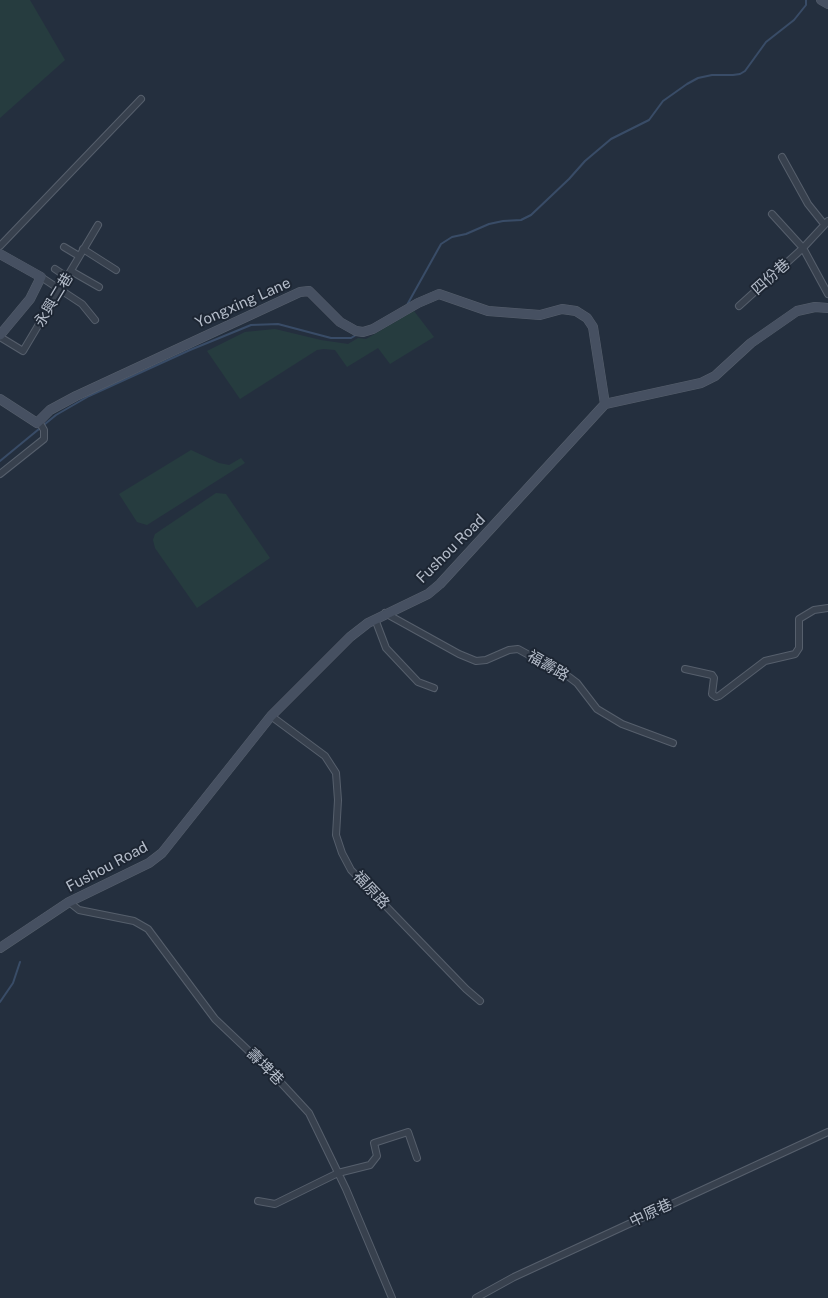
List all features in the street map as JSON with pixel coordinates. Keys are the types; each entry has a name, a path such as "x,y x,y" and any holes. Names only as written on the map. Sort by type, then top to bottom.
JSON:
{"street":[{"path":"821,0 828,4"},
{"path":"0,246 141,99"},
{"path":"782,156 808,204 826,222"},
{"name":"四份巷","path":"772,214 803,248 828,294"},
{"name":"四份巷","path":"739,306 803,248 826,222"},
{"name":"永興二巷","path":"0,336 23,351 98,225"},
{"path":"64,247 79,256"},
{"path":"83,250 116,270"},
{"path":"0,254 41,277 82,304 95,320"},
{"path":"55,269 99,287"},
{"path":"0,336 30,299 41,277"},
{"name":"Yongxing Lane","path":"41,426 50,410 76,396 300,292 309,291 340,322 356,331 363,332 373,329 418,303 439,294 488,311 540,315 562,310 576,311 587,318 593,327 605,404"},
{"path":"605,404 701,383 715,376 751,344 797,311 815,307 828,308"},
{"path":"0,399 41,426 44,439 0,474"},
{"name":"Fushou Road","path":"0,948 69,902 149,863 162,853 271,716 350,636 374,619 428,594 440,584 605,404"},
{"path":"685,669 712,675 714,678 712,694 716,697 719,696 765,661 795,654 799,648 799,619 814,610 828,608"},
{"name":"福壽路","path":"385,614 459,654 476,661 486,660 509,650 518,649 569,677 597,709 622,724 673,744"},
{"path":"374,619 386,648 418,682 434,688"},
{"name":"福原路","path":"271,716 325,756 336,773 336,835 342,853 351,870 466,989 480,1001"},
{"name":"壽埤巷","path":"69,902 79,910 134,921 148,929 215,1020 273,1074 309,1113 338,1173 392,1298"},
{"path":"258,1201 275,1204 338,1173 370,1165 377,1156 374,1143 408,1132 418,1158"},
{"name":"中原巷","path":"476,1298 514,1276 828,1132"}],"green space":[{"path":"0,0 30,0 65,60 0,118"},
{"path":"414,311 434,337 390,364 378,348 347,367 335,350 317,350 240,399 207,351 245,332 275,329 321,340 348,344 358,338 366,339"},
{"path":"191,450 219,463 229,465 241,458 245,463 147,525 137,522 119,494"},
{"path":"216,493 226,494 270,558 197,608 155,548 153,540 155,534"}],"waterway":[{"path":"407,305 441,244 452,237 466,234 489,224 521,220 531,215 585,161 611,139 649,120 663,101 687,84 698,78 712,75 740,74 745,71 766,42 794,20 806,5 806,0"},
{"path":"0,461 56,415 89,396 190,350 251,325 278,324 331,338 351,338 356,335"},
{"path":"0,1002 13,983 20,962"}]}
